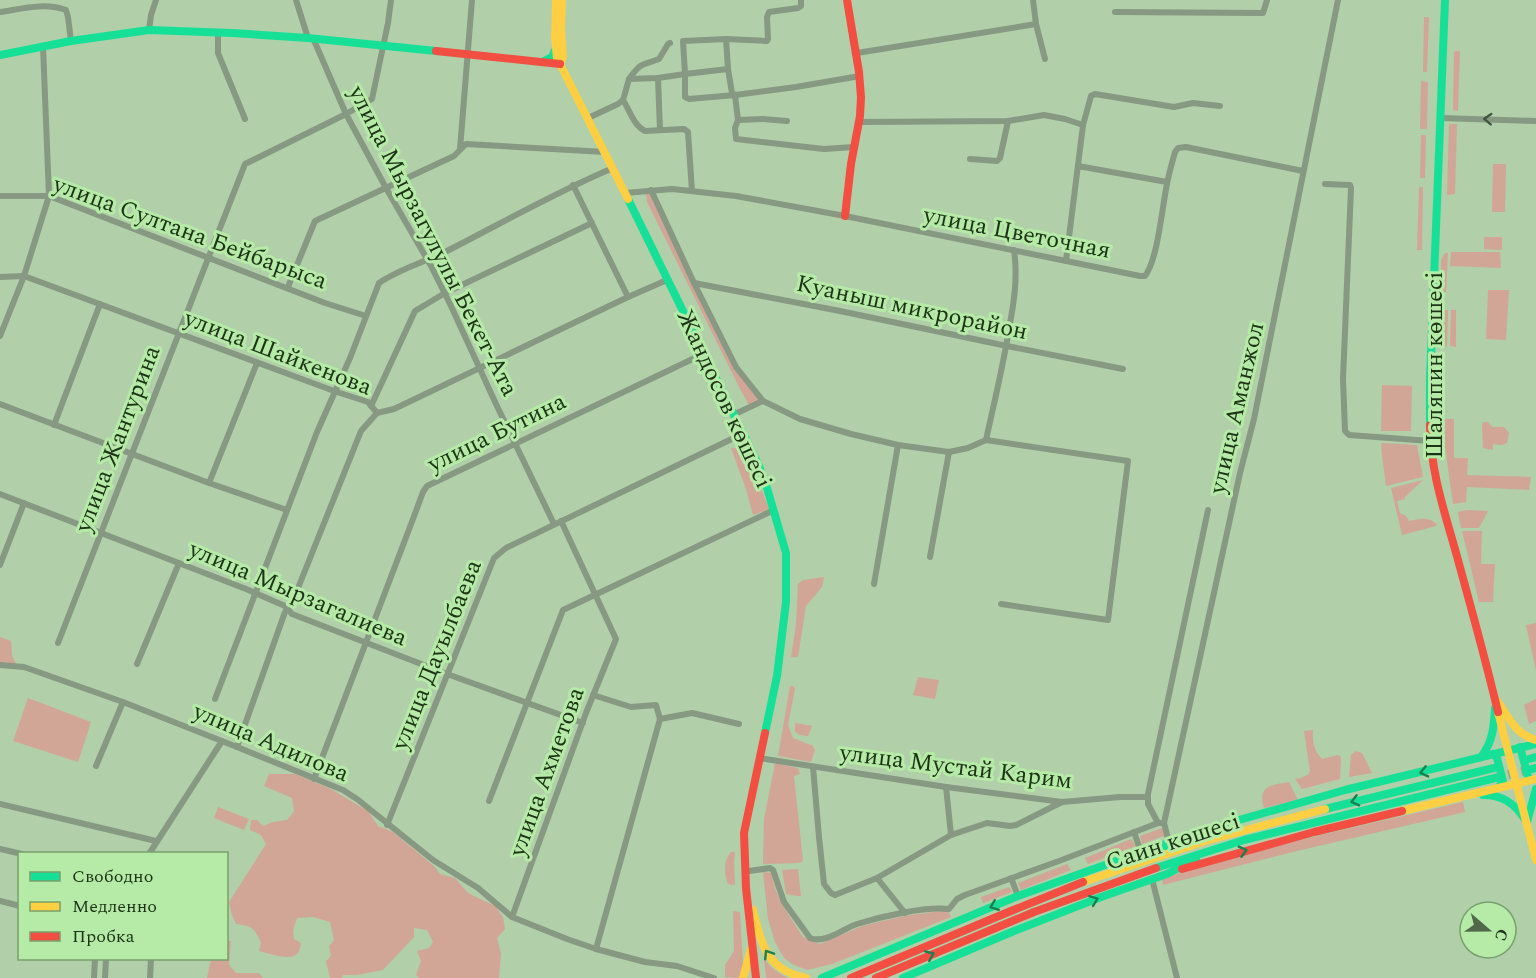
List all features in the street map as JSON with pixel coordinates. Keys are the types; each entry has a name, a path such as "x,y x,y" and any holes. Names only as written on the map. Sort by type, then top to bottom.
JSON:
{"main road":[{"name":"Жандосов көшесі","path":"556,0 555,50 557,58 735,414 759,466 786,553 786,602 777,676 744,833 743,858 747,907 756,978"},
{"path":"0,55 71,41 149,30 311,38 560,64 563,57 562,0"},
{"path":"844,216 860,122 860,76 847,0"},
{"name":"Шаляпин көшесі","path":"1445,0 1430,380 1430,441 1436,478 1536,860"},
{"path":"542,62 550,59 555,54 555,50"},
{"path":"1495,698 1514,728 1520,734 1536,742"},
{"path":"1481,757 1490,747 1493,736 1495,698"},
{"name":"Саин көшесі","path":"814,978 826,976 1018,896 1197,832 1345,790 1508,751 1536,742"},
{"path":"1520,747 1532,779"},
{"path":"1493,754 1497,758 1503,782 1499,787"},
{"name":"Саин көшесі","path":"851,978 1097,877 1202,843 1387,793 1494,768"},
{"name":"Саин көшесі","path":"876,978 1100,886 1166,864 1256,837 1495,778"},
{"name":"Саин көшесі","path":"903,978 1005,935 1167,874 1314,832 1532,779"},
{"path":"1527,823 1534,805 1536,789"},
{"name":"Жандосов көшесі","path":"753,792 749,834 753,943"},
{"path":"1464,796 1499,796 1510,802 1527,823"},
{"path":"1144,851 1202,843"},
{"path":"1167,874 1212,851"},
{"path":"1038,900 1076,875"},
{"path":"1034,912 1072,909"},
{"path":"753,910 766,954 783,971 806,978"},
{"path":"743,978 753,943"}],"street":[{"path":"149,30 156,0"},
{"name":"улица Мырзагулулы Бекет-Ата","path":"296,0 346,114 445,293 554,524"},
{"name":"улица Жантурина","path":"58,643 245,164 372,99 391,0"},
{"path":"460,149 472,0"},
{"path":"801,0 801,6 798,8 769,12 767,41 726,39 683,41 686,99 796,87 860,76"},
{"path":"1033,0 1036,24 1045,59"},
{"path":"1115,12 1263,13 1267,0"},
{"name":"улица Аманжол","path":"1161,823 1258,403 1338,0"},
{"path":"0,12 33,7 58,7 66,10 71,41"},
{"path":"857,53 1036,24"},
{"path":"218,32 218,53 245,118"},
{"path":"726,39 728,69 732,93 735,95 738,120 735,128 736,139 824,149 854,147"},
{"path":"588,118 623,100 629,79 637,69 642,64 659,58 670,43"},
{"path":"0,336 24,276 49,196 43,46"},
{"path":"629,79 658,78 728,69"},
{"path":"658,78 660,130"},
{"path":"1066,261 1083,125 1091,96 1095,94 1174,107 1193,103 1220,106"},
{"path":"623,100 640,129 645,131 684,129 688,132 692,191"},
{"path":"860,122 1008,122 1044,115 1083,125"},
{"path":"1440,118 1536,122"},
{"path":"738,120 788,121"},
{"path":"970,159 997,161 1000,158 1008,122"},
{"path":"288,287 315,221 454,156 466,144 605,152"},
{"name":"улица Цветочная","path":"625,193 672,189 736,196 1145,276 1153,257 1167,182 1178,148 1303,171"},
{"path":"1078,166 1167,182"},
{"path":"215,699 334,391 380,283 573,185 613,168"},
{"path":"1325,184 1350,185 1351,188 1343,378 1345,430 1349,435 1430,441"},
{"path":"573,185 628,297"},
{"path":"651,190 736,367 763,401 800,419 898,445 949,452 968,448 986,440 1128,461 1108,620 1001,604"},
{"name":"улица Султана Бейбарыса","path":"0,196 49,196 325,303 366,316"},
{"path":"371,406 415,311 445,293 592,223"},
{"path":"986,440 1015,298 1017,273 1014,250"},
{"name":"улица Шайкенова","path":"0,277 24,276 368,402 377,412 393,409 667,280"},
{"name":"Куаныш микрорайон","path":"694,283 840,310 1123,369"},
{"path":"54,425 100,304"},
{"name":"улица Бутина","path":"314,779 427,486 704,354"},
{"path":"209,483 257,363"},
{"path":"735,414 763,401"},
{"path":"0,404 287,510"},
{"path":"237,747 285,612 294,598 361,431 377,412"},
{"name":"улица Дауылбаева","path":"387,825 494,558 506,548 554,524 744,434"},
{"path":"874,584 898,445"},
{"path":"930,557 949,452"},
{"name":"улица Мырзагалиева","path":"0,494 255,593 285,606 292,614 526,704 583,723"},
{"path":"0,565 24,503"},
{"path":"489,801 563,610 774,510"},
{"path":"1169,843 1161,823 1148,804 1148,797 1208,510"},
{"path":"561,521 596,595"},
{"path":"137,664 179,563"},
{"name":"улица Ахметова","path":"512,916 616,639 596,595"},
{"name":"улица Адилова","path":"0,665 24,667 123,702 343,790 433,860 478,888 512,916 596,949 645,962 677,966 714,978"},
{"path":"594,695 631,707 656,705 660,719 596,949"},
{"path":"96,766 123,702"},
{"path":"660,719 693,712 740,724"},
{"path":"150,852 222,741"},
{"name":"улица Мустай Карим","path":"759,758 946,787 1062,802 1148,797"},
{"path":"813,766 824,884 835,895 877,878 951,835 987,823 1014,826 1062,802"},
{"path":"946,787 951,835"},
{"path":"0,804 156,841"},
{"path":"949,909 957,899 965,895 1161,823"},
{"path":"1134,832 1144,851"},
{"path":"0,849 18,853"},
{"path":"749,871 770,868 773,870 784,902 810,938 816,940 830,937 855,925 905,913 949,909"},
{"path":"877,878 905,913"},
{"path":"1011,878 1018,896"},
{"path":"1152,879 1177,978"},
{"path":"0,901 18,906"},
{"path":"949,909 955,922"},
{"path":"94,978 95,960"},
{"path":"105,978 106,960"},
{"path":"150,978 151,960"}],"shaded area":[{"path":"1424,17 1429,17 1427,72 1423,72"},
{"path":"1460,51 1458,111 1453,110 1454,52"},
{"path":"1421,81 1428,82 1427,129 1420,129"},
{"path":"1449,124 1457,124 1455,194 1447,195"},
{"path":"1421,135 1426,135 1425,178 1420,178"},
{"path":"1493,164 1506,164 1505,212 1492,212"},
{"path":"1419,187 1423,187 1422,250 1417,250"},
{"path":"651,190 736,367 763,401 750,407 739,387 647,202 646,194"},
{"path":"1484,237 1502,237 1502,250 1484,249"},
{"path":"1451,252 1500,252 1501,268 1450,266"},
{"path":"1445,253 1448,253 1446,292 1443,292 1441,290 1441,260"},
{"path":"1488,290 1509,290 1506,340 1486,339"},
{"path":"1444,310 1448,310 1447,347 1443,347"},
{"path":"1451,310 1456,310 1456,347 1450,346"},
{"path":"1382,385 1412,386 1411,431 1381,431"},
{"path":"1441,419 1454,419 1454,458 1468,458 1467,475 1531,477 1529,490 1467,487 1466,502 1453,504"},
{"path":"1488,422 1492,427 1504,427 1509,433 1507,443 1493,444 1493,450 1483,448 1482,424"},
{"path":"1381,443 1417,445 1423,477 1386,486"},
{"path":"731,448 746,449 769,509 753,515"},
{"path":"1423,480 1405,499 1397,501 1400,513 1409,521 1428,519 1437,525 1402,535 1391,488"},
{"path":"1469,510 1488,511 1479,528 1461,528 1458,513"},
{"path":"1462,531 1482,531 1481,564 1495,564 1493,602 1479,602"},
{"path":"824,577 822,587 806,606 798,657 791,657 796,625 798,584 803,580"},
{"path":"1536,623 1536,671 1526,625"},
{"path":"0,637 11,641 12,656 17,665 0,663"},
{"path":"918,677 939,680 935,699 913,695"},
{"path":"790,686 795,689 788,725 793,738 813,746 815,750 811,762 778,756"},
{"path":"28,698 91,722 78,762 13,741"},
{"path":"1536,699 1536,721 1529,724 1524,705"},
{"path":"795,723 812,726 808,736 795,732"},
{"path":"1313,730 1314,746 1322,759 1338,755 1341,757 1340,779 1302,789 1295,779 1309,774 1304,731"},
{"path":"1356,751 1362,753 1372,773 1349,777 1351,755"},
{"path":"775,763 798,768 800,774 794,776 803,861 799,863 763,864 764,819"},
{"path":"269,774 295,774 329,788 368,811 378,826 393,832 435,867 440,874 455,878 468,893 495,906 503,917 505,929 497,938 501,953 499,978 419,978 416,975 421,961 417,951 429,948 433,942 427,930 414,928 414,937 383,970 343,975 342,978 330,978 326,961 331,956 329,946 334,940 330,922 313,917 297,918 293,930 294,939 301,943 295,956 280,956 259,951 261,943 257,934 250,927 236,924 229,902 266,844 261,835 250,830 251,820 257,820 263,826 287,820 294,812 292,798 264,786"},
{"path":"1289,782 1298,800 1264,808 1262,800 1264,790 1272,785"},
{"path":"1463,802 1465,812 1163,885 1162,878 1291,842"},
{"path":"218,807 249,819 244,830 214,818"},
{"path":"1165,827 1166,835 1142,844 1140,836"},
{"path":"1131,839 1136,846 1088,864 1085,858"},
{"path":"731,852 735,852 735,885 728,884 725,872 725,863"},
{"path":"1067,864 1071,870 1021,890 1018,883"},
{"path":"798,869 801,896 786,894 782,870"},
{"path":"763,872 771,873 783,906 803,937 820,944 862,926 904,916 948,910 951,917 832,964 807,970 784,958 775,942 768,919"},
{"path":"1009,887 1012,892 983,903 981,897"},
{"path":"733,911 740,912 743,965 739,978 725,977 725,965 734,951"},
{"path":"228,941 231,941 229,965 236,973 259,973 263,978 207,978 211,960 228,960"},
{"path":"764,958 774,970 788,978 766,978"}],"tunnel":[{"path":"1495,778 1532,769"}],"traffic: fast":[{"path":"1430,425 1445,0"},
{"path":"0,55 71,41 149,30 308,38 436,51"},
{"path":"542,62 552,57 555,50"},
{"path":"628,199 759,466 786,553 786,602 777,676 765,733"},
{"path":"1481,757 1490,740 1495,708"},
{"path":"1160,846 1197,832 1345,790 1536,744"},
{"path":"1520,747 1529,780"},
{"path":"1493,754 1497,758 1503,781 1499,787"},
{"path":"1529,759 1536,757"},
{"path":"1325,809 1494,768"},
{"path":"1532,769 1536,768"},
{"path":"1156,868 1244,840 1495,778"},
{"path":"1527,822 1536,789"},
{"path":"1483,795 1496,796 1507,801 1524,818"},
{"path":"822,978 1018,896 1147,850 1176,846"},
{"path":"903,978 1014,931 1167,874 1196,859"}],"traffic: slow":[{"path":"556,0 557,58 628,199"},
{"path":"560,64 563,57 562,0"},
{"path":"1498,702 1518,730 1536,740"},
{"path":"1498,712 1536,860"},
{"path":"1402,811 1536,779"},
{"path":"1083,882 1205,841 1325,809"},
{"path":"753,910 763,945 774,962 782,969 806,978"},
{"path":"743,978 751,949"}],"traffic: jam":[{"path":"845,216 861,97 847,0"},
{"path":"436,51 560,64"},
{"path":"1430,425 1433,460 1440,494 1498,712"},
{"path":"756,978 746,888 744,833 765,733"},
{"path":"1182,869 1314,832 1402,811"},
{"path":"876,978 1034,912 1156,868"},
{"path":"851,978 1083,882"}]}
